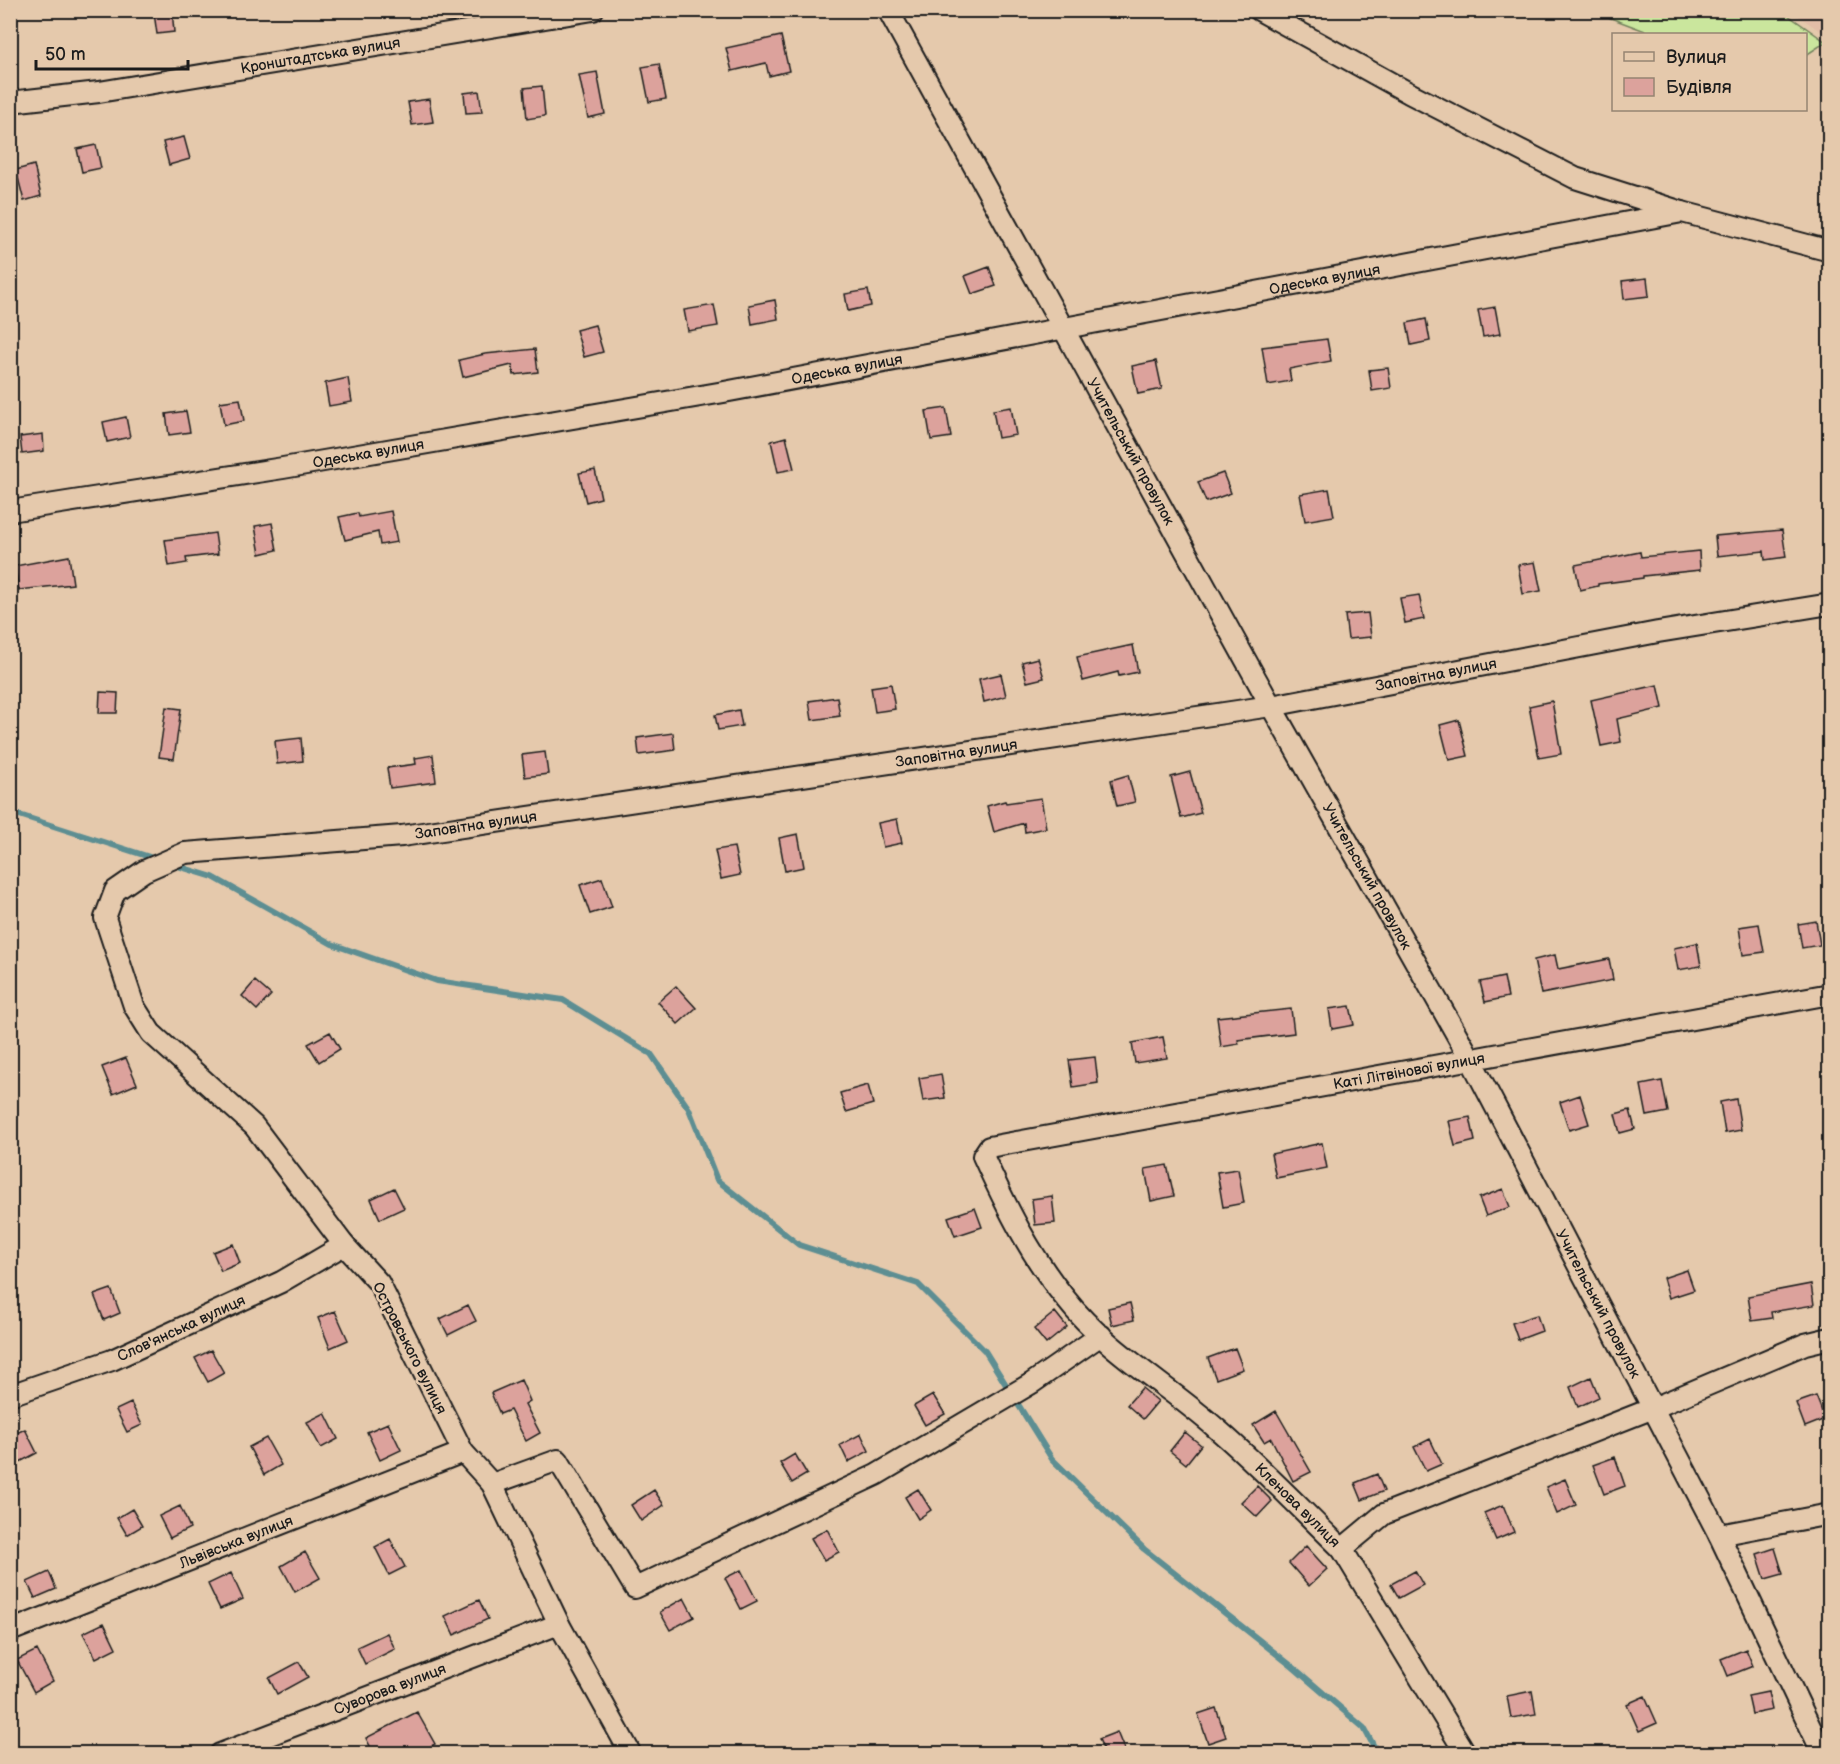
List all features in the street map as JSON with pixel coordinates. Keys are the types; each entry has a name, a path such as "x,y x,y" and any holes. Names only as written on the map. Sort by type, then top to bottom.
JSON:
{"street":[{"name":"Кронштадтська вулиця","path":"10,102 99,92 593,10"},
{"name":"Учительський провулок","path":"888,10 1066,329 1270,706 1471,1060 1651,1409 1719,1535 1823,1754"},
{"path":"1259,10 1409,93 1575,178 1682,212 1830,251"},
{"name":"Одеська вулиця","path":"10,511 283,468 631,408 1066,329 1682,212"},
{"name":"Заповітна вулиця","path":"105,918 115,891 144,870 185,852 402,836 1270,706 1658,632 1830,604"},
{"name":"Островського вулиця","path":"105,918 134,1006 151,1033 254,1126 344,1245 379,1283 463,1452 492,1484 559,1624 631,1754"},
{"name":"Каті Літвінової вулиця","path":"989,1148 1830,994"},
{"name":"Кленова вулиця","path":"989,1148 983,1156 1007,1209 1038,1263 1066,1300 1101,1335 1217,1428 1342,1549 1384,1514 1651,1409 1805,1344 1830,1338"},
{"name":"Слов'янська вулиця","path":"10,1395 112,1360 280,1282 344,1245"},
{"path":"492,1484 558,1460 636,1588 876,1475 1032,1383 1101,1335"},
{"name":"Львівська вулиця","path":"10,1631 463,1452"},
{"path":"1719,1535 1830,1514"},
{"path":"1342,1549 1466,1754"},
{"name":"Суворова вулиця","path":"220,1754 559,1624"}],"shaded area":[{"path":"1791,11 1829,11 1829,37"}],"green space":[{"path":"1592,11 1782,11 1826,42 1807,54 1807,33 1650,33"}],"building":[{"path":"172,10 174,32 157,34 154,13"},
{"path":"781,36 789,71 769,76 766,63 732,71 726,48"},
{"path":"659,64 666,99 649,102 642,67"},
{"path":"597,72 605,114 588,118 579,75"},
{"path":"542,86 545,116 527,119 524,88"},
{"path":"479,91 482,112 466,113 464,93"},
{"path":"429,99 433,122 412,125 408,102"},
{"path":"184,137 190,159 169,165 163,142"},
{"path":"96,145 101,168 82,172 77,149"},
{"path":"34,165 41,196 24,201 16,170"},
{"path":"989,267 996,286 972,294 965,276"},
{"path":"1647,278 1649,296 1624,299 1622,281"},
{"path":"868,290 871,306 848,311 845,294"},
{"path":"775,300 778,319 752,324 749,305"},
{"path":"714,305 718,326 688,331 684,310"},
{"path":"1495,307 1500,334 1483,337 1478,310"},
{"path":"1426,319 1430,341 1411,345 1407,323"},
{"path":"595,325 603,352 584,357 576,330"},
{"path":"1327,339 1331,361 1289,369 1291,381 1268,385 1262,347"},
{"path":"535,349 538,372 514,375 512,365 463,377 459,360 485,354"},
{"path":"1156,361 1162,389 1138,394 1132,366"},
{"path":"1388,368 1391,388 1372,391 1369,370"},
{"path":"348,378 352,402 329,406 325,383"},
{"path":"240,399 244,421 224,425 220,402"},
{"path":"1011,407 1016,435 998,438 993,410"},
{"path":"946,408 951,437 931,440 926,411"},
{"path":"186,411 190,432 169,435 166,414"},
{"path":"126,417 130,437 107,442 103,422"},
{"path":"43,434 44,451 22,454 20,437"},
{"path":"786,437 794,469 778,472 771,441"},
{"path":"595,470 601,498 586,502 579,473"},
{"path":"1223,473 1231,493 1206,502 1198,482"},
{"path":"1329,489 1334,516 1305,521 1300,494"},
{"path":"391,511 397,542 380,545 378,532 345,540 339,517 358,513 359,517"},
{"path":"272,523 277,550 260,554 255,526"},
{"path":"1782,530 1786,557 1765,560 1764,551 1717,556 1715,536"},
{"path":"215,533 218,554 186,558 187,563 169,566 165,540"},
{"path":"1699,551 1700,570 1643,576 1643,578 1598,584 1598,586 1580,590 1575,565 1640,552 1641,557"},
{"path":"69,556 73,584 19,590 15,566"},
{"path":"1535,562 1541,591 1523,594 1518,565"},
{"path":"1419,595 1424,619 1405,623 1400,598"},
{"path":"1368,613 1371,637 1348,639 1345,615"},
{"path":"1133,645 1138,672 1119,676 1118,672 1083,681 1077,657"},
{"path":"1038,658 1044,678 1027,682 1022,662"},
{"path":"1001,674 1006,696 984,702 979,679"},
{"path":"891,684 895,709 875,712 871,687"},
{"path":"1658,685 1663,708 1617,719 1621,742 1601,746 1591,700"},
{"path":"100,692 118,693 117,713 99,713"},
{"path":"837,697 840,716 812,720 809,701"},
{"path":"1552,701 1561,754 1539,758 1529,706"},
{"path":"166,707 181,709 174,759 159,757"},
{"path":"739,710 742,726 718,730 715,715"},
{"path":"1459,720 1468,756 1449,760 1440,725"},
{"path":"673,733 675,750 639,755 637,738"},
{"path":"301,738 303,761 277,764 275,741"},
{"path":"545,752 548,774 525,777 522,755"},
{"path":"433,755 436,782 390,788 387,768 416,764 415,758"},
{"path":"1190,772 1201,813 1181,818 1171,777"},
{"path":"1128,775 1135,802 1117,806 1111,780"},
{"path":"1041,798 1046,828 1025,832 1024,823 994,832 987,806 1005,801 1006,803"},
{"path":"897,819 902,843 883,847 878,823"},
{"path":"798,834 804,867 785,871 779,838"},
{"path":"734,847 740,875 721,879 715,850"},
{"path":"602,878 612,907 590,914 580,885"},
{"path":"1816,921 1820,945 1802,948 1798,924"},
{"path":"1759,924 1764,952 1743,955 1739,927"},
{"path":"1697,943 1701,966 1678,970 1674,948"},
{"path":"1555,955 1558,969 1609,959 1613,980 1541,994 1534,960"},
{"path":"1504,977 1508,997 1485,1002 1480,982"},
{"path":"255,981 271,995 257,1010 242,996"},
{"path":"676,986 696,1008 678,1024 658,1002"},
{"path":"1350,1006 1354,1025 1332,1029 1329,1009"},
{"path":"1291,1009 1294,1033 1238,1040 1239,1044 1221,1047 1217,1017"},
{"path":"330,1032 340,1049 319,1062 308,1044"},
{"path":"1163,1037 1167,1058 1135,1063 1132,1043"},
{"path":"1095,1057 1098,1083 1073,1087 1069,1060"},
{"path":"126,1058 137,1084 113,1094 102,1067"},
{"path":"941,1074 945,1098 923,1101 919,1078"},
{"path":"1662,1081 1668,1112 1647,1116 1641,1085"},
{"path":"868,1085 873,1104 846,1112 840,1093"},
{"path":"1580,1095 1589,1124 1569,1130 1560,1102"},
{"path":"1736,1099 1741,1130 1725,1133 1720,1102"},
{"path":"1630,1110 1635,1129 1620,1133 1615,1114"},
{"path":"1470,1117 1475,1141 1455,1146 1449,1121"},
{"path":"1322,1143 1327,1168 1276,1178 1271,1154"},
{"path":"1167,1165 1174,1196 1151,1201 1145,1169"},
{"path":"1238,1169 1244,1203 1223,1207 1217,1172"},
{"path":"394,1188 404,1208 380,1219 371,1199"},
{"path":"1503,1189 1510,1207 1486,1216 1479,1198"},
{"path":"1052,1196 1055,1223 1035,1225 1032,1199"},
{"path":"975,1208 982,1227 955,1236 948,1217"},
{"path":"233,1244 240,1263 221,1271 213,1252"},
{"path":"1687,1270 1694,1290 1669,1298 1663,1278"},
{"path":"1811,1284 1814,1305 1771,1312 1772,1318 1752,1321 1748,1296"},
{"path":"111,1289 120,1313 104,1320 94,1295"},
{"path":"1130,1303 1134,1320 1112,1325 1108,1308"},
{"path":"468,1305 476,1321 448,1335 440,1319"},
{"path":"335,1311 348,1340 330,1348 318,1318"},
{"path":"1055,1312 1067,1327 1046,1344 1034,1329"},
{"path":"1537,1315 1542,1331 1518,1340 1512,1323"},
{"path":"1235,1348 1243,1369 1216,1379 1208,1358"},
{"path":"211,1350 224,1373 208,1382 195,1358"},
{"path":"1591,1377 1599,1397 1578,1407 1570,1387"},
{"path":"521,1380 530,1401 525,1404 540,1433 526,1441 510,1410 500,1414 491,1393"},
{"path":"1142,1388 1158,1401 1143,1419 1127,1405"},
{"path":"933,1395 945,1414 925,1425 914,1406"},
{"path":"1816,1396 1825,1419 1805,1427 1796,1403"},
{"path":"131,1403 142,1425 127,1432 116,1410"},
{"path":"1276,1411 1311,1472 1293,1481 1271,1438 1264,1442 1253,1425"},
{"path":"325,1413 338,1439 321,1448 307,1422"},
{"path":"388,1423 401,1450 380,1460 367,1432"},
{"path":"25,1429 37,1453 18,1463 10,1448 10,1436"},
{"path":"1185,1432 1201,1445 1186,1464 1170,1451"},
{"path":"861,1434 869,1451 848,1462 840,1445"},
{"path":"266,1438 281,1465 264,1475 249,1447"},
{"path":"1430,1439 1442,1464 1426,1471 1414,1447"},
{"path":"795,1454 807,1474 792,1483 780,1463"},
{"path":"1615,1457 1625,1486 1604,1494 1593,1465"},
{"path":"1377,1474 1384,1491 1362,1500 1355,1483"},
{"path":"1565,1479 1576,1505 1557,1514 1546,1487"},
{"path":"1257,1486 1272,1501 1257,1517 1241,1502"},
{"path":"918,1489 931,1510 918,1519 905,1497"},
{"path":"654,1490 664,1505 641,1521 631,1505"},
{"path":"1503,1505 1514,1532 1496,1540 1484,1513"},
{"path":"180,1506 190,1528 170,1538 159,1516"},
{"path":"132,1509 142,1526 127,1535 117,1518"},
{"path":"827,1529 839,1552 824,1560 811,1538"},
{"path":"390,1539 405,1567 389,1575 375,1547"},
{"path":"1306,1546 1327,1569 1309,1586 1289,1563"},
{"path":"1775,1548 1783,1574 1765,1579 1757,1554"},
{"path":"305,1552 320,1578 295,1592 281,1566"},
{"path":"741,1570 757,1601 741,1609 725,1578"},
{"path":"1415,1571 1423,1585 1399,1598 1391,1584"},
{"path":"49,1572 56,1589 35,1598 27,1582"},
{"path":"231,1573 243,1599 220,1609 208,1584"},
{"path":"684,1598 694,1617 670,1630 660,1612"},
{"path":"479,1600 488,1619 454,1635 445,1616"},
{"path":"104,1623 116,1648 96,1658 83,1633"},
{"path":"387,1633 395,1649 365,1664 357,1647"},
{"path":"1746,1649 1753,1666 1728,1676 1721,1659"},
{"path":"37,1650 53,1681 34,1692 17,1660"},
{"path":"299,1662 308,1677 277,1694 269,1678"},
{"path":"1532,1691 1536,1714 1511,1718 1507,1696"},
{"path":"1768,1692 1772,1710 1752,1714 1748,1696"},
{"path":"1645,1696 1657,1723 1639,1731 1627,1704"},
{"path":"1216,1708 1226,1737 1208,1743 1198,1714"},
{"path":"417,1712 435,1744 417,1754 374,1754 366,1738"},
{"path":"1117,1732 1126,1754 1105,1754 1099,1739"}],"waterway":[{"path":"10,812 159,860"},
{"path":"171,864 213,877 332,944 437,981 563,1000 651,1054 689,1109 717,1180 799,1245 918,1284 985,1351 1052,1459 1144,1549 1293,1667 1364,1728 1378,1754"}]}
